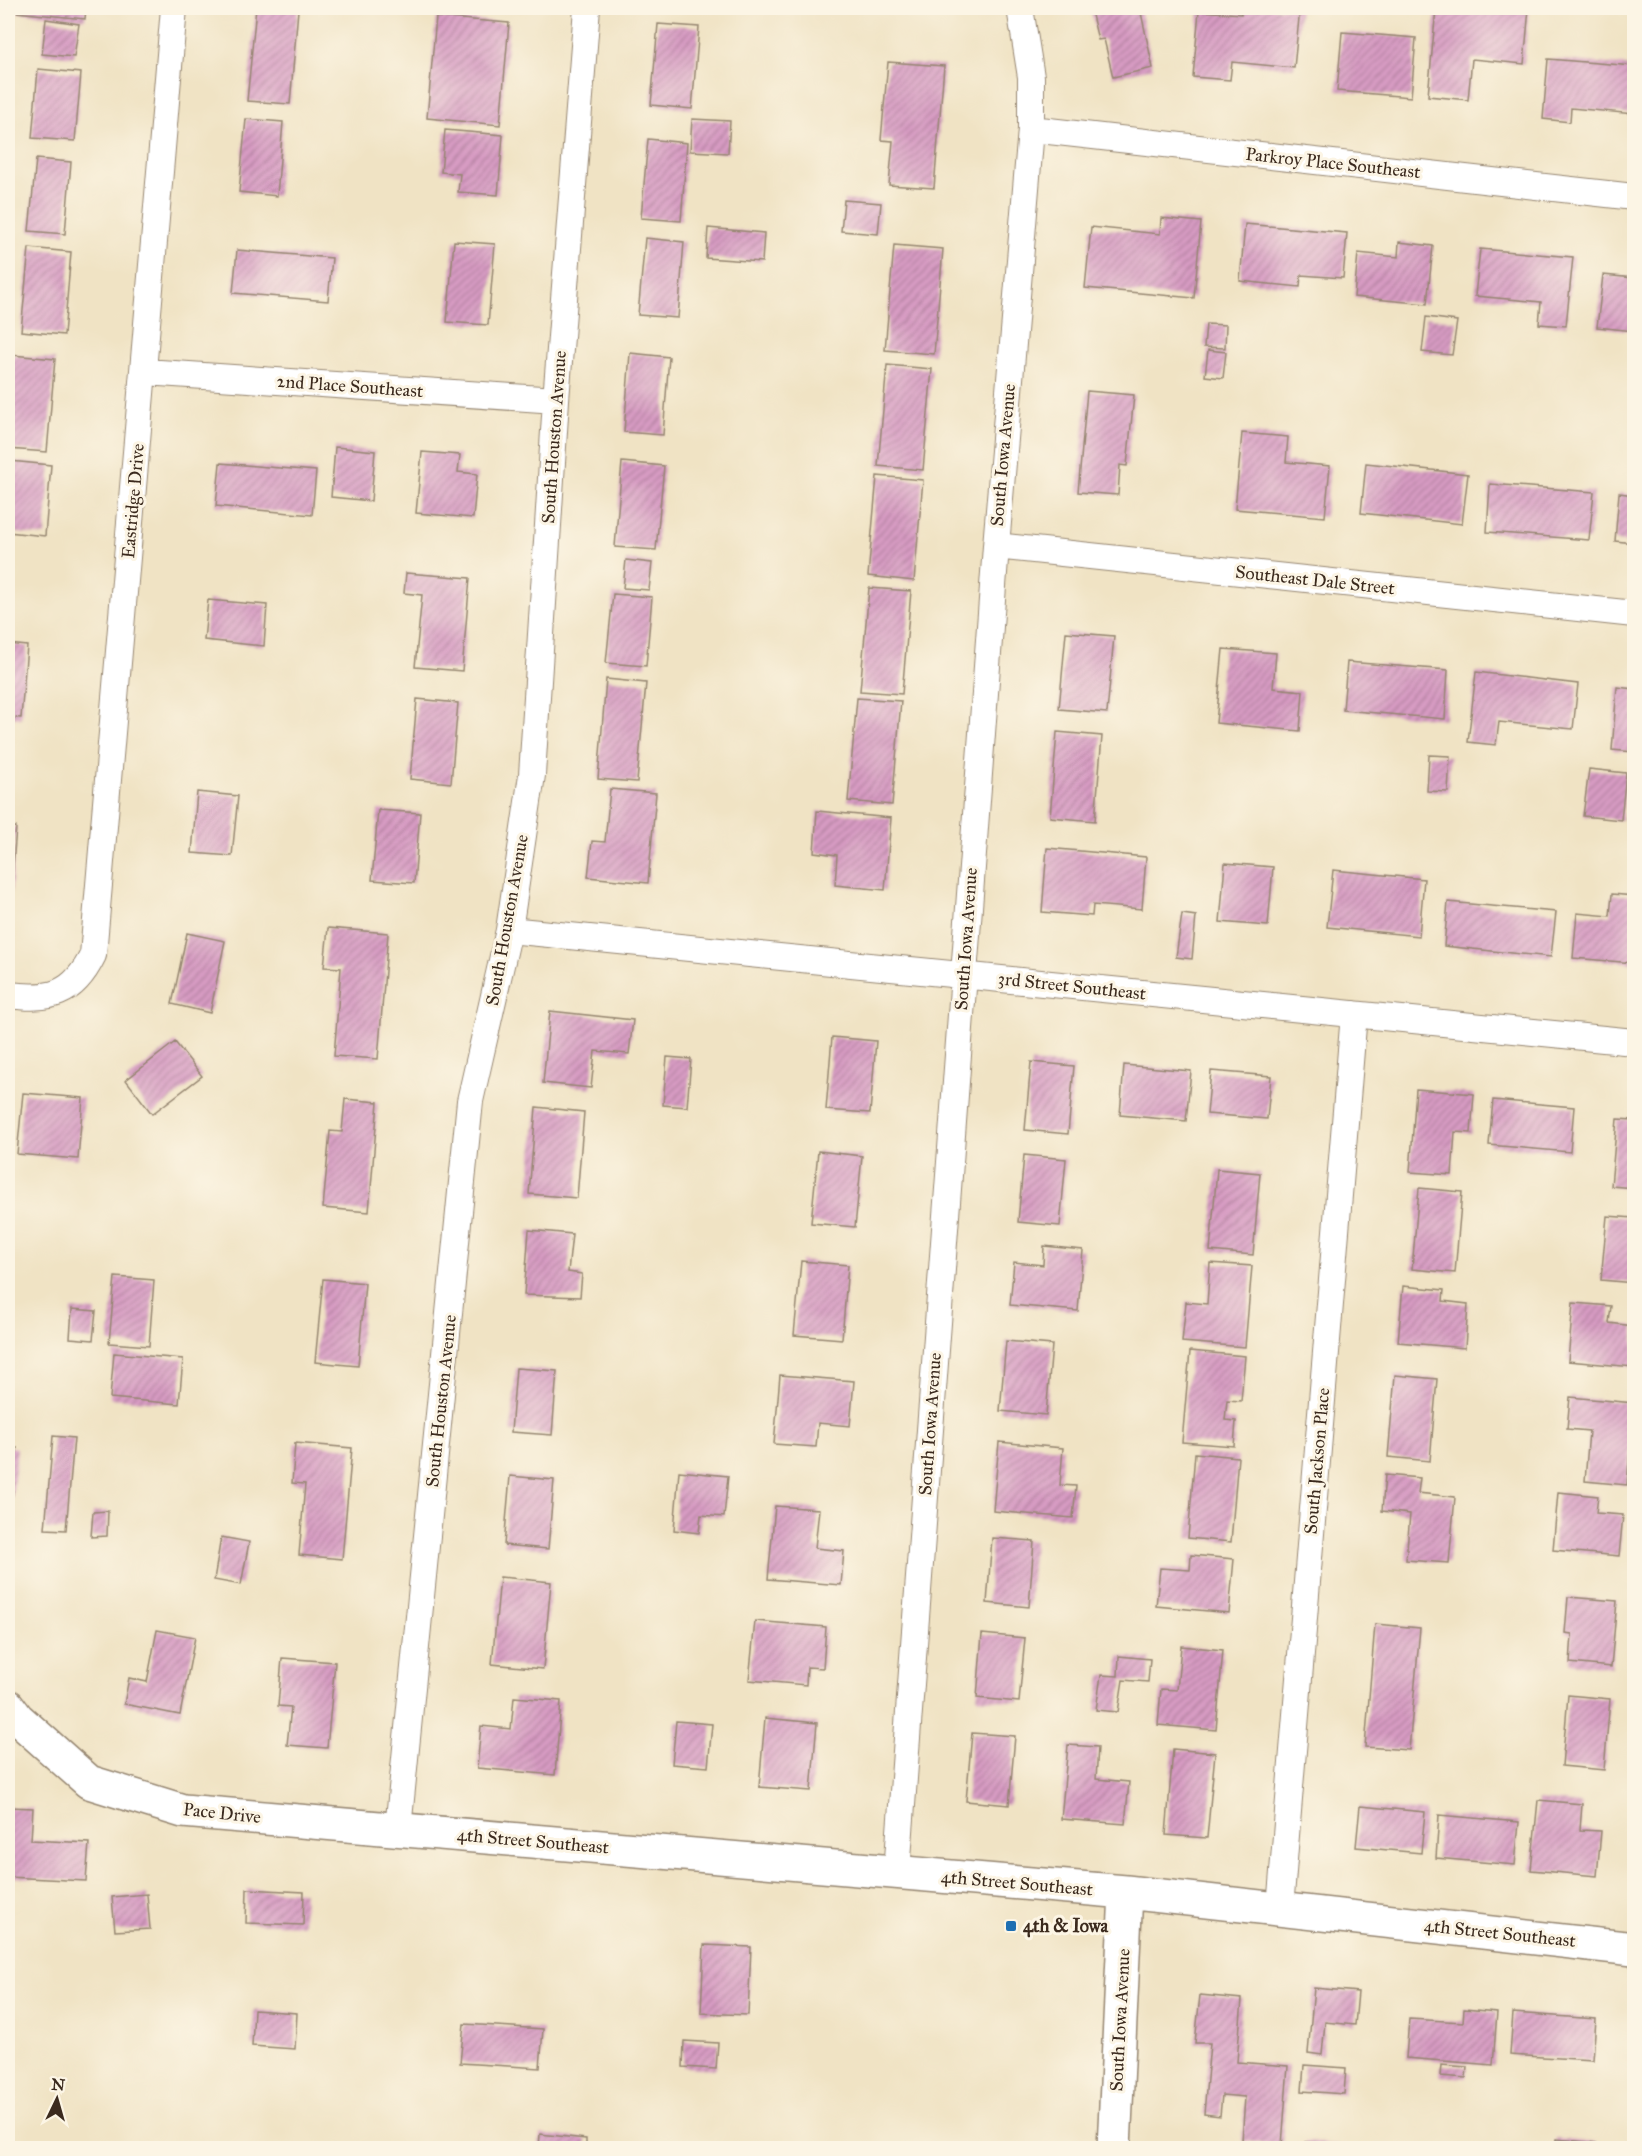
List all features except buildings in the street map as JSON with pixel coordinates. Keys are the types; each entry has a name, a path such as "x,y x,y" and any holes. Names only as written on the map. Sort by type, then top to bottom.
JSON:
{"street":[{"name":"Eastridge Drive","path":"8,995 27,998 58,994 83,976 93,955 145,372 174,8"},
{"name":"South Houston Avenue","path":"398,1829 470,1101 509,930 532,775 556,400 587,8"},
{"name":"South Iowa Avenue","path":"897,1872 963,975 1031,129 1031,77 1020,8"},
{"name":"Parkroy Place Southeast","path":"1031,129 1635,197"},
{"name":"2nd Place Southeast","path":"145,372 556,400"},
{"name":"Southeast Dale Street","path":"996,546 1635,614"},
{"name":"3rd Street Southeast","path":"509,930 1635,1042"},
{"name":"South Jackson Place","path":"1280,1908 1354,1014"},
{"name":"Pace Drive","path":"8,1706 17,1718 89,1782 183,1811 398,1829"},
{"name":"4th Street Southeast","path":"398,1829 1126,1892 1635,1948"},
{"name":"South Iowa Avenue","path":"1114,2148 1126,1892"}],"place":[{"name":"4th & Iowa","path":"1011,1926"}]}
